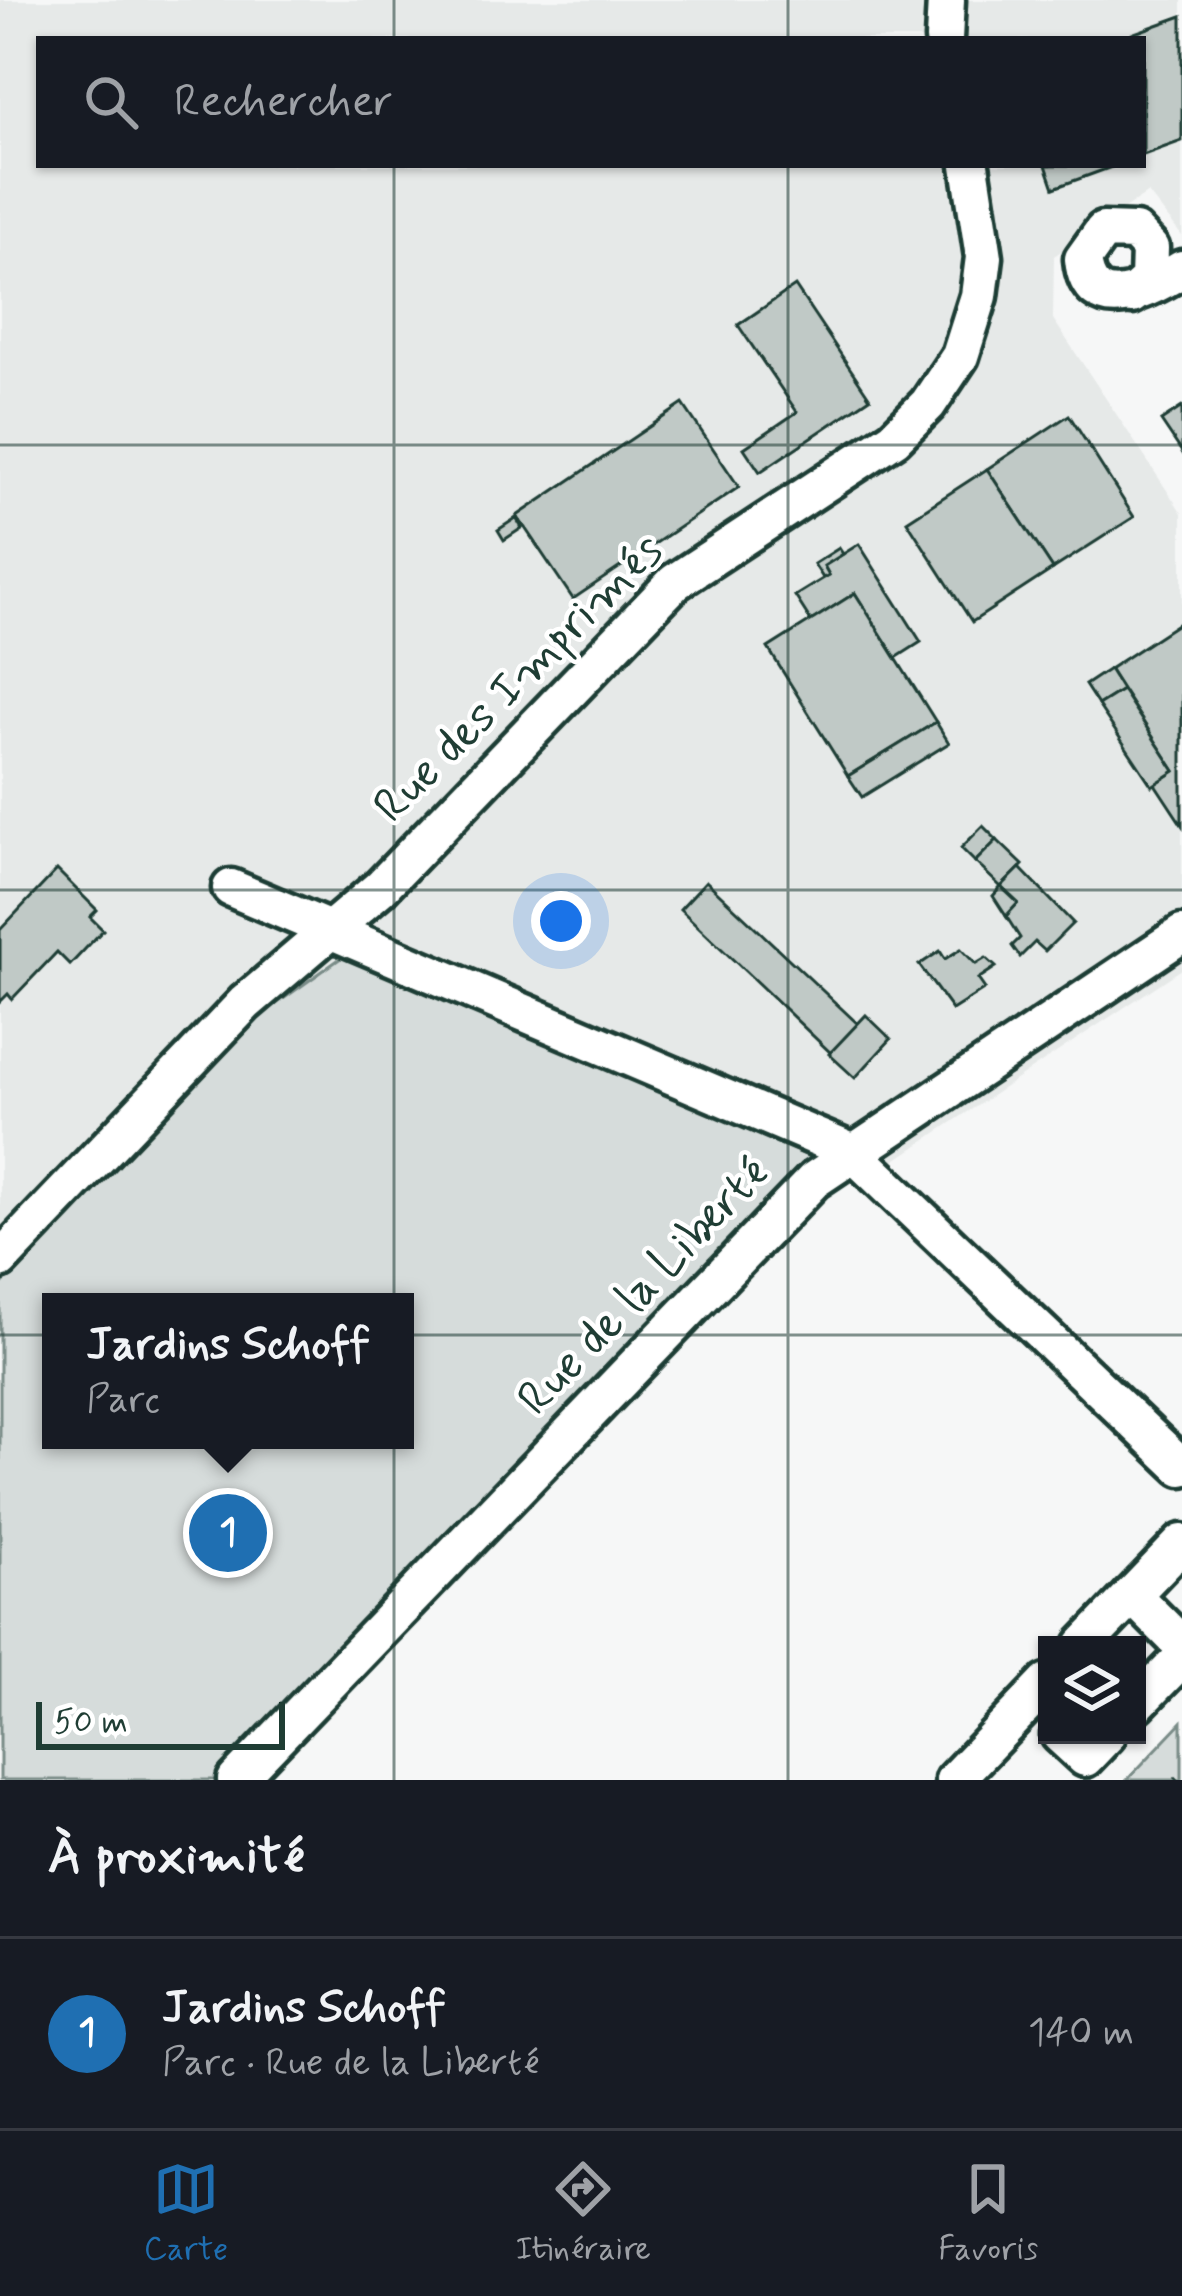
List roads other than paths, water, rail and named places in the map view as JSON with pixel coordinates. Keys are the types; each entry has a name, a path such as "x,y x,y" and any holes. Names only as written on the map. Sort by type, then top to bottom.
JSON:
{"street":[{"path":"944,36 946,0"},
{"name":"Rue des Imprimés","path":"0,1260 245,1003 380,888 675,582 894,439 928,404 960,356 979,296 984,256 970,168"},
{"path":"1132,295 1182,269"},
{"path":"231,888 852,1151 1182,1467"},
{"name":"Rue de la Liberté","path":"236,1780 814,1180 1182,934"},
{"path":"1093,1636 1182,1543"},
{"path":"1132,1595 1182,1645"},
{"path":"1146,1695 1182,1658"},
{"path":"954,1780 1038,1706"},
{"path":"1070,1744 1085,1758 1098,1744"}],"place":[{"name":"Jardins Schoff","path":"228,1533"}]}
